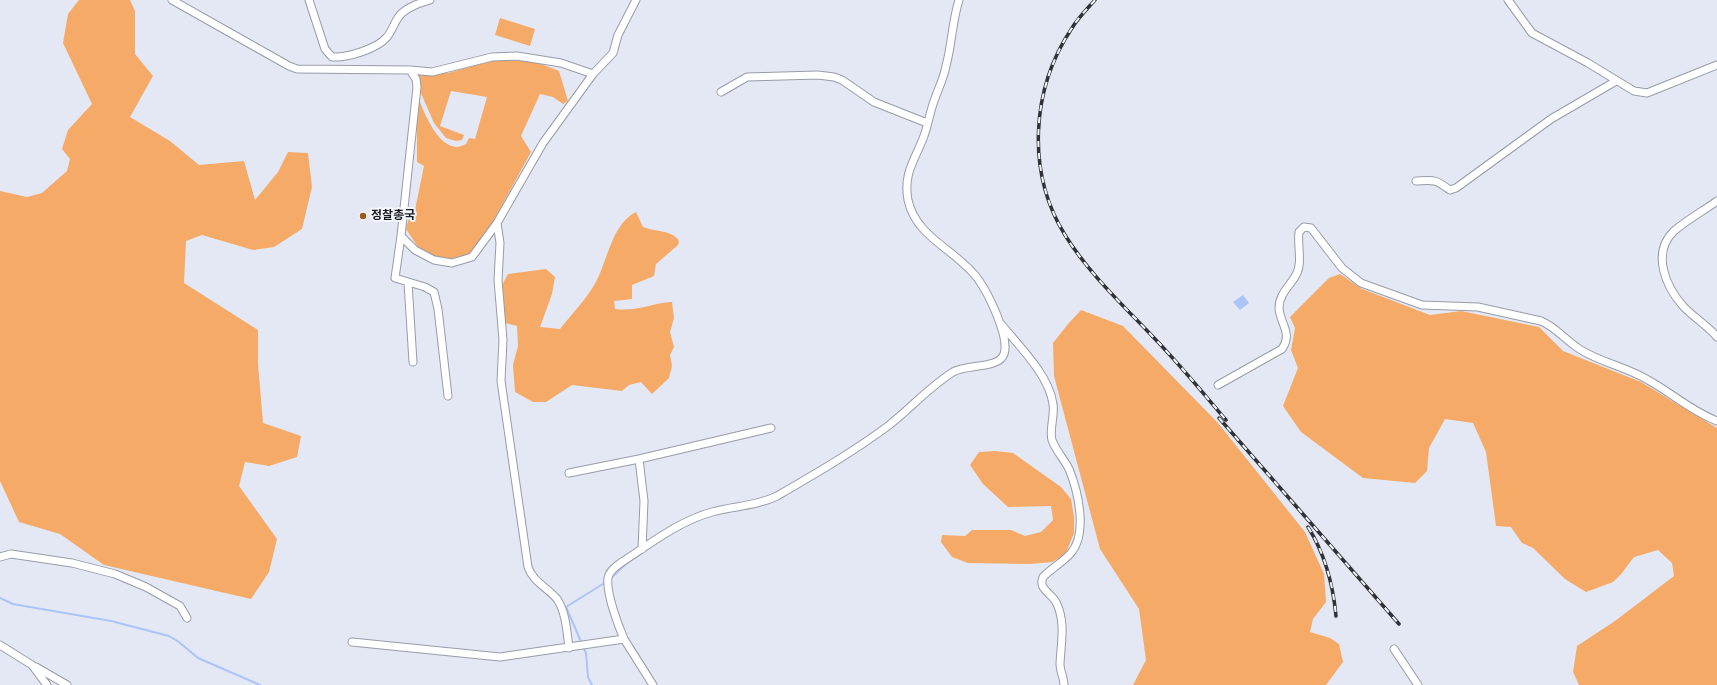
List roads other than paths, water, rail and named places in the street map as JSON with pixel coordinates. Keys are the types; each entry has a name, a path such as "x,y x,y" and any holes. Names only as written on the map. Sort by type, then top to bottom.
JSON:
{"street":[{"path":"172,0 289,66 297,68 410,70 432,72 492,57 517,56 561,63 593,74"},
{"path":"309,0 326,49 332,57 340,58 355,54 380,43 386,38 400,14 420,3 430,0"},
{"path":"401,236 414,250 434,260 452,263 472,257 497,223 543,143 593,74 613,53 618,36 636,0"},
{"path":"653,685 624,639 609,592 608,581 613,569 642,548 678,526 700,516 768,501 871,439 902,415 938,382 952,373 964,367 992,364 1001,360 1004,353 1005,342 984,287 972,271 927,234 918,224 913,214 906,186 907,173 918,150 946,67 953,19 959,0"},
{"path":"1508,0 1532,33 1588,62 1634,91 1647,93 1717,66"},
{"path":"410,70 416,79 417,87 395,278 425,287 434,292 437,298 448,396"},
{"path":"721,92 747,77 818,75 834,77 842,80 874,102 927,123"},
{"path":"1416,181 1435,180 1441,182 1450,190 1456,188 1550,119 1616,81"},
{"path":"1717,201 1673,232 1663,252 1662,267 1673,293 1684,307 1705,324 1717,337"},
{"path":"497,223 500,243 498,280 503,340 502,381 528,567 531,576 557,600 563,613 569,648"},
{"path":"1218,385 1282,349 1286,343 1287,338 1279,308 1280,300 1299,268 1299,232 1301,229 1307,227 1311,228 1316,233 1342,268 1361,282 1422,305 1478,307 1541,321 1552,327 1564,338 1591,356 1648,379 1703,416 1717,421"},
{"path":"408,283 413,362"},
{"path":"998,321 1034,361 1050,391 1053,409 1052,439 1057,451 1068,467 1077,498 1081,531 1079,541 1072,552 1043,576 1041,582 1042,587 1055,600 1060,612 1063,627 1060,664 1064,685"},
{"path":"569,473 639,459 771,428"},
{"path":"639,459 644,501 642,548"},
{"path":"0,557 11,554 72,563 114,574 146,587 180,606 187,618"},
{"path":"352,642 500,657 624,639"},
{"path":"0,645 67,685"},
{"path":"1394,649 1418,685"},
{"path":"32,665 47,685"}],"water":[{"path":"1243,295 1249,303 1240,310 1233,302"}],"waterway":[{"path":"610,579 627,563"},
{"path":"592,685 588,677 586,653 566,607 606,582"},
{"path":"0,598 13,604 111,621 169,636 179,642 198,658 260,685"}],"railway":[{"path":"1095,0 1072,28 1058,52 1048,77 1041,104 1038,131 1039,158 1044,185 1052,211 1065,235 1096,277 1156,340 1226,420"},
{"path":"1219,418 1399,624"},
{"path":"1308,527 1324,559 1333,592 1336,616"}],"place":[{"name":"정찰총국","path":"363,216"}]}
